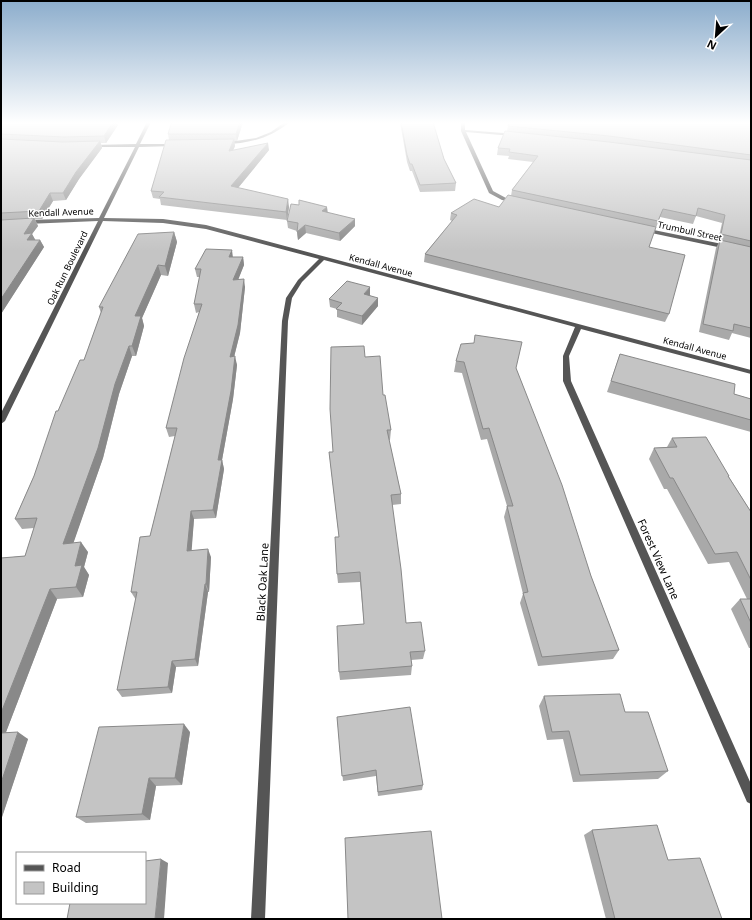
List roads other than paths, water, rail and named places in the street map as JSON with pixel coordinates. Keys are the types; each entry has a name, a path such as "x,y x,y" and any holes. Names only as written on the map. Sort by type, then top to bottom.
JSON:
{"street":[{"name":"Oak Run Boulevard","path":"1,421 128,165"},
{"path":"479,165 491,192 504,199 518,203"},
{"name":"Kendall Avenue","path":"16,223 101,219 163,222 206,227 751,372"},
{"name":"Trumbull Street","path":"635,228 736,249"},
{"name":"Black Oak Lane","path":"258,919 285,321 289,298 300,281 322,259"},
{"name":"Forest View Lane","path":"578,327 566,356 567,381 751,798"}]}
